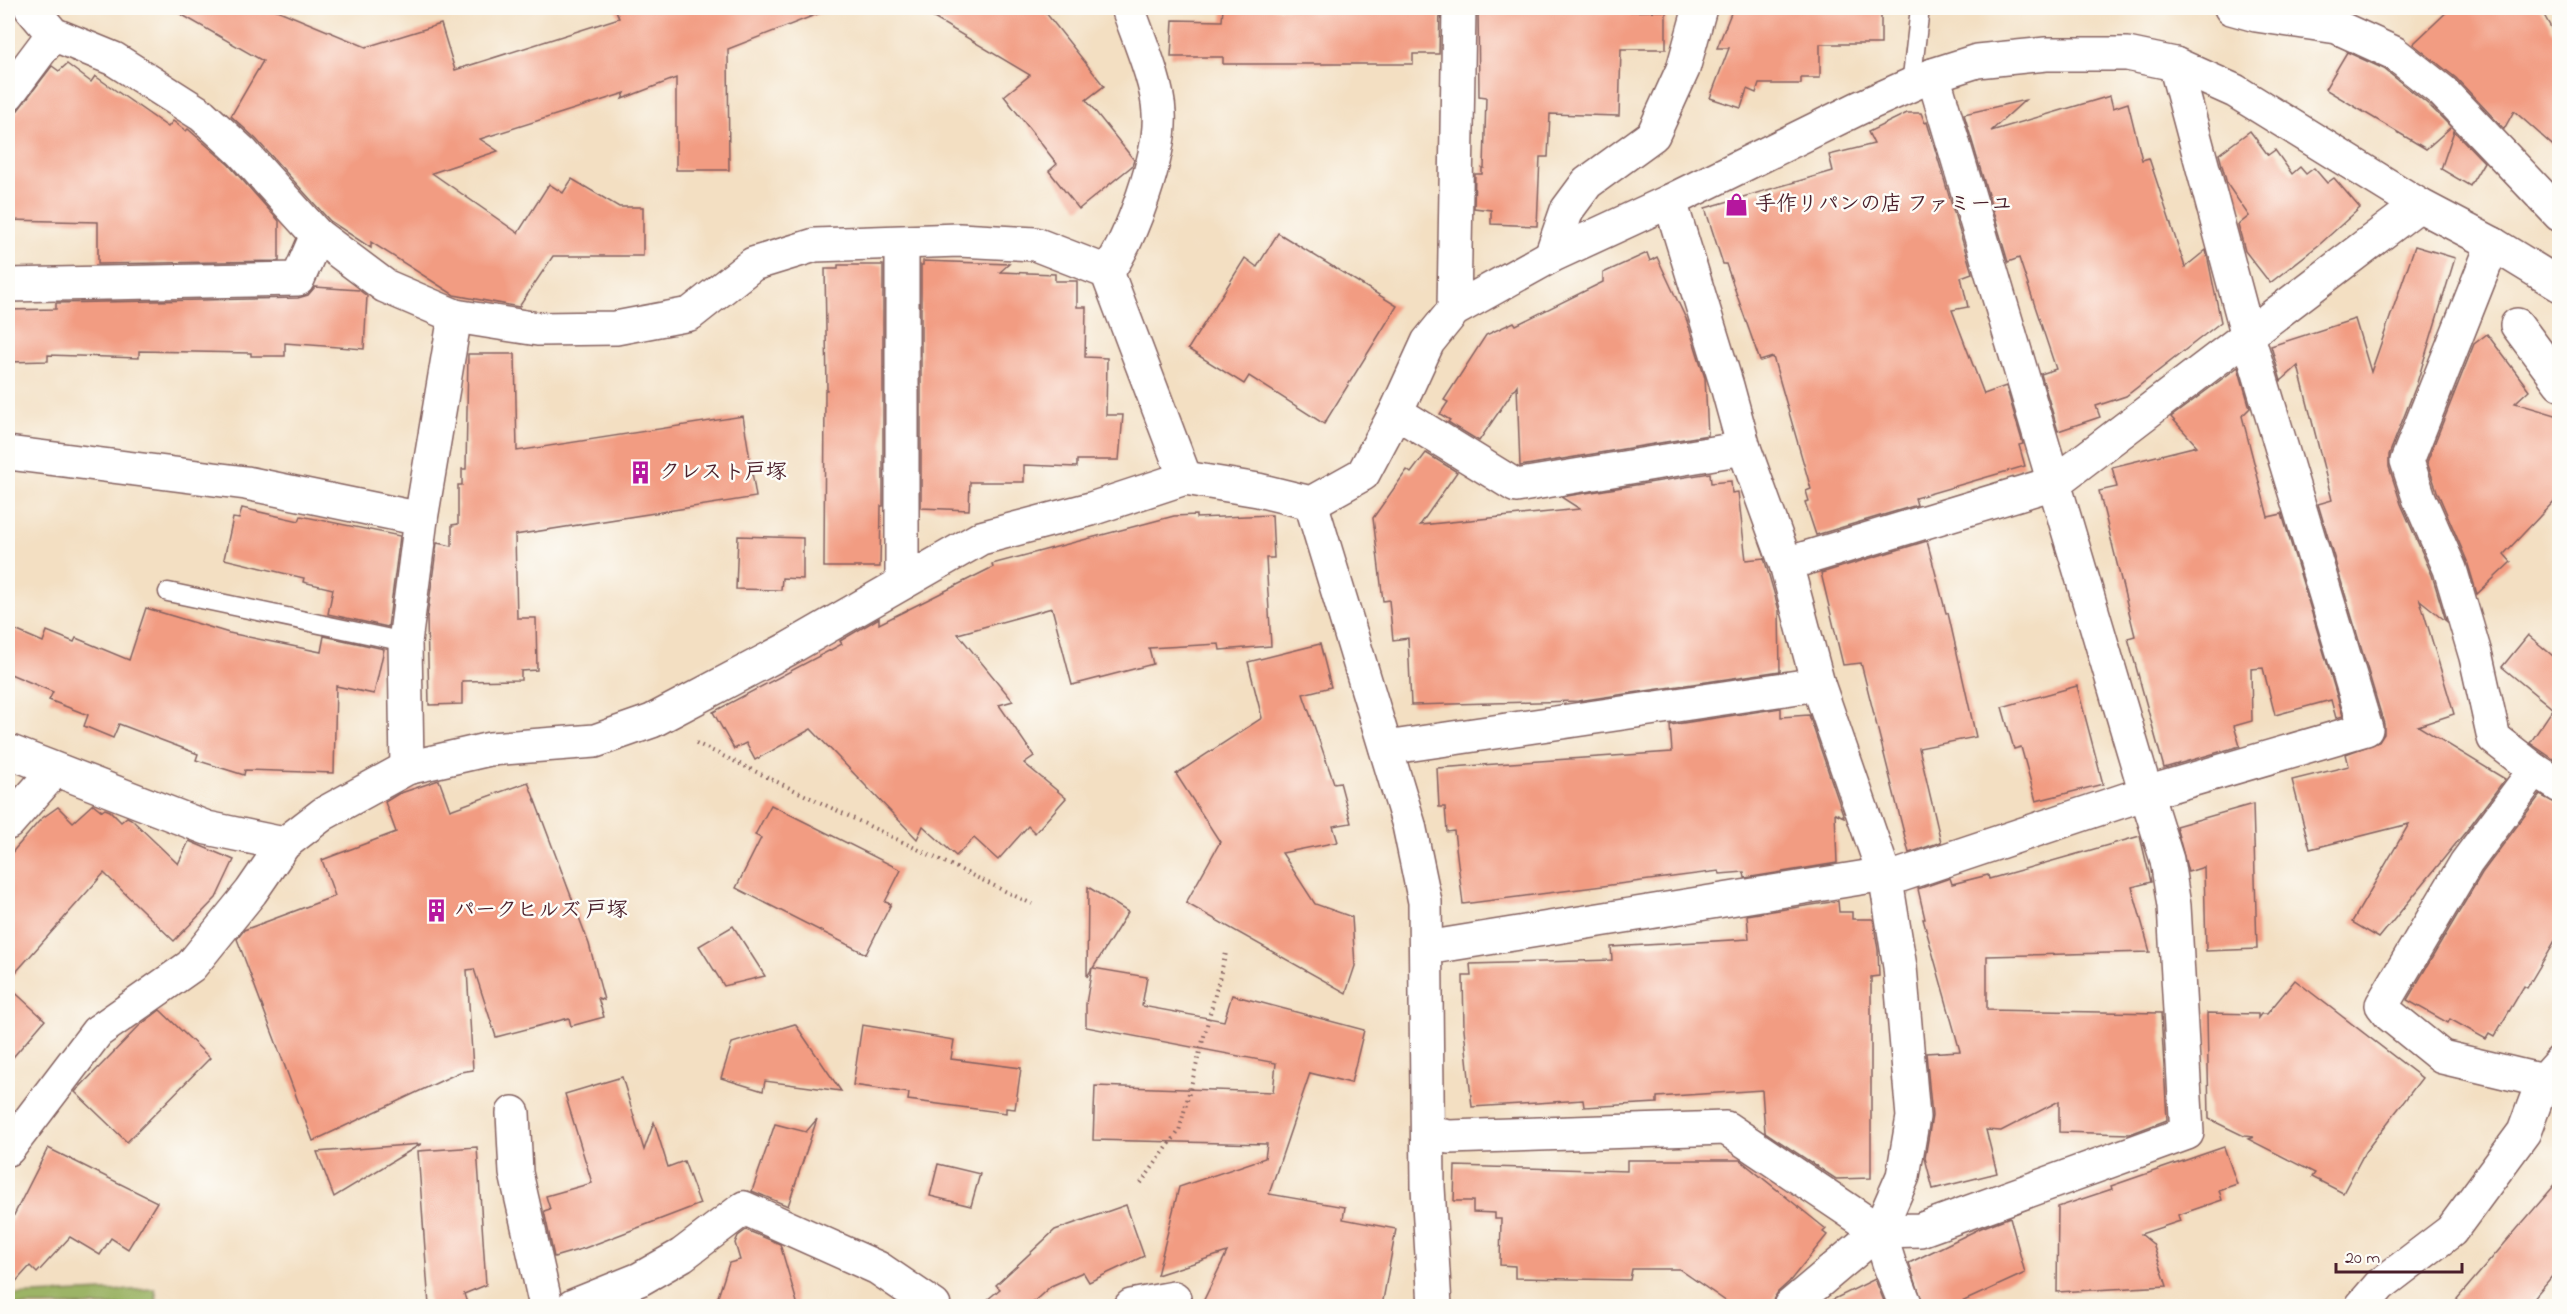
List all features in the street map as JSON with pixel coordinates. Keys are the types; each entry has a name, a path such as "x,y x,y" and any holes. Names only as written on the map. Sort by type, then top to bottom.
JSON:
{"street":[{"path":"32,8 53,33 114,59 202,115 242,152 317,235 385,286 456,316 538,329 616,328 690,314 753,264 815,245 902,244 959,240 1035,244 1107,272 1185,478"},
{"path":"1107,272 1119,257 1138,212 1153,161 1160,113 1149,68 1128,8"},
{"path":"1454,310 1459,8"},
{"path":"1551,256 1567,210 1587,183 1653,135 1683,69 1700,8"},
{"path":"2231,8 2256,15 2337,27 2394,53 2442,92 2559,215"},
{"path":"8,94 53,33"},
{"path":"8,1149 98,1032 191,966 251,892 284,844 323,814 407,768 490,749 595,741 652,722 788,649 981,538 1091,509 1185,478 1258,490 1311,503 1363,474 1396,412 1428,342 1454,310 1551,256 1922,80 1977,62 2046,54 2127,54 2175,64 2235,92 2419,205 2493,244 2559,285"},
{"path":"1426,948 1886,877 2146,793 2366,729 2248,336 2175,64"},
{"path":"1428,1133 1449,1137 1726,1128 1880,1231 1920,1230 2187,1133 2174,906 2167,860 2054,483 1922,80"},
{"path":"1670,201 1744,448 1786,564 1818,684 1886,877 1900,967 1913,1118 1904,1176 1880,1231 1790,1306"},
{"path":"1786,564 2054,483 2419,205"},
{"path":"8,285 298,279 317,235"},
{"path":"902,244 902,582"},
{"path":"2362,1306 2380,1285 2451,1231 2524,1132 2551,1071 2442,1057 2390,1016 2382,1005 2466,862 2547,778 2494,738 2476,657 2450,569 2419,498 2407,461 2493,244"},
{"path":"407,768 405,642 421,519 456,316"},
{"path":"2517,325 2559,383"},
{"path":"1396,412 1516,486 1744,448"},
{"path":"8,453 246,483 421,519"},
{"path":"1311,503 1409,825 1425,902 1428,1187 1435,1306"},
{"path":"1386,748 1818,684"},
{"path":"8,751 207,828 284,844"},
{"path":"8,823 55,770"},
{"path":"513,1113 516,1173 546,1306"},
{"path":"573,1306 640,1280 682,1255 744,1208 878,1268 934,1306"},
{"path":"1880,1231 1890,1266 1906,1306"},
{"path":"1131,1306 1174,1298"}],"lane":[{"path":"1920,8 1922,80"},
{"path":"168,592 405,642"}],"path":[{"path":"652,722 1032,904"},
{"path":"1141,1183 1179,1131 1226,953"}],"green space":[{"path":"155,1289 158,1306 8,1306 8,1295"}],"building":[{"path":"170,8 272,8 366,47 441,24 455,70 619,18 615,8 828,8 828,10 728,49 729,170 676,170 676,78 622,99 625,93 480,139 498,151 432,173 518,233 549,184 563,193 572,179 619,207 643,207 643,256 553,256 519,307 454,295 371,242 371,248 330,221 256,139 231,116 263,61"},
{"path":"917,8 1042,8 1104,86 1086,100 1134,160 1132,166 1079,209 1049,171 1057,164 1004,96 1030,75"},
{"path":"1223,8 1440,8 1439,54 1413,54 1413,64 1223,64 1223,57 1171,57 1173,20 1222,21"},
{"path":"1478,8 1598,9 1598,12 1666,11 1666,49 1621,49 1619,116 1550,114 1548,157 1540,157 1537,226 1491,224 1491,210 1474,208 1475,174 1482,174 1482,168 1484,168 1486,97 1479,96"},
{"path":"1733,8 1881,8 1881,44 1820,44 1820,78 1801,78 1801,84 1759,84 1756,93 1747,89 1741,108 1710,98 1729,48 1717,48"},
{"path":"2451,8 2540,8 2559,42 2559,151 2514,111 2504,129 2456,78 2413,44"},
{"path":"2347,52 2384,69 2429,105 2451,127 2426,149 2325,89"},
{"path":"67,64 91,82 95,76 168,127 173,121 186,131 188,129 229,165 279,221 279,261 98,264 98,222 8,220 8,123 52,66 59,71"},
{"path":"2110,96 2113,108 2128,103 2142,160 2149,158 2185,267 2206,250 2221,322 2126,396 2096,406 2100,417 2058,431 2041,374 2056,369 2019,258 2008,262 1964,114 2025,100 1991,131"},
{"path":"1907,113 1921,113 1925,123 1927,122 1972,273 1961,277 1968,307 1952,310 1984,394 2006,386 2023,444 2019,445 2025,466 1915,498 1917,505 1816,535 1805,502 1809,501 1806,491 1811,489 1773,357 1760,361 1726,264 1723,264 1705,208 1833,171 1829,155 1874,144 1868,132"},
{"path":"2250,131 2268,155 2275,150 2292,174 2300,167 2306,174 2314,168 2327,183 2334,178 2360,208 2320,244 2270,283 2245,251 2238,225 2249,216 2227,184 2219,154"},
{"path":"2454,131 2484,162 2470,186 2441,169"},
{"path":"1278,233 1397,306 1324,424 1249,376 1244,384 1188,349 1245,258 1257,267"},
{"path":"2415,246 2455,258 2416,386 2389,455 2389,467 2401,504 2432,575 2446,621 2420,600 2454,714 2418,726 2505,779 2467,830 2379,938 2352,922 2409,824 2310,849 2292,780 2349,766 2346,754 2379,742 2384,734 2384,724 2318,504 2332,500 2298,366 2281,381 2271,346 2355,319 2371,372"},
{"path":"1647,253 1650,261 1657,257 1687,321 1705,378 1708,435 1520,466 1517,385 1479,441 1448,422 1450,420 1440,414 1448,402 1444,400 1486,335 1514,322 1516,325 1603,282 1603,273"},
{"path":"923,261 1009,264 1000,272 1055,274 1055,281 1077,281 1077,307 1086,307 1085,357 1107,358 1106,415 1123,415 1119,460 1077,460 1077,467 1024,465 1024,482 970,482 969,510 921,508 921,265"},
{"path":"838,265 883,265 883,506 881,506 880,567 824,567 825,390 827,390 825,269 838,269"},
{"path":"315,287 359,290 367,296 364,349 285,343 285,356 251,356 251,353 139,351 139,358 48,355 48,361 8,362 8,310 56,309 56,303 298,298 308,295"},
{"path":"2487,334 2529,390 2515,403 2559,416 2559,496 2504,554 2511,562 2477,594 2467,561 2427,462 2474,344"},
{"path":"468,354 515,354 517,451 743,416 756,497 515,535 517,618 536,618 537,670 521,671 521,680 462,681 462,704 429,705 427,618 437,543 452,546 452,525 458,524 458,485 462,485 462,469 466,469"},
{"path":"2238,367 2250,408 2242,416 2268,517 2282,514 2343,716 2336,718 2331,700 2275,715 2263,668 2251,669 2252,721 2234,726 2240,746 2164,768 2128,638 2135,636 2099,491 2117,487 2112,467 2197,446 2171,417"},
{"path":"1426,453 1457,472 1420,525 1580,509 1561,497 1710,473 1711,483 1731,481 1732,493 1738,492 1746,560 1764,558 1779,610 1780,671 1578,701 1411,705 1408,638 1393,640 1389,600 1383,601 1373,518 1407,470 1411,473"},
{"path":"242,508 299,521 301,516 400,536 388,627 328,614 333,589 303,582 304,578 224,559 233,518 239,519"},
{"path":"1196,515 1196,518 1272,515 1274,558 1266,558 1271,646 1220,650 1219,644 1149,648 1153,664 1072,685 1052,608 958,634 1013,701 999,705 1034,756 1024,763 1066,798 1035,833 1028,826 998,860 974,838 956,856 923,826 917,839 811,729 755,760 746,743 734,749 713,712 842,644 840,641 879,618 879,624 993,567 992,564 1174,516"},
{"path":"738,536 803,538 803,579 782,578 781,590 736,589"},
{"path":"1927,541 1946,613 1948,613 1976,737 1919,748 1941,842 1909,853 1861,663 1843,665 1821,573"},
{"path":"146,608 229,633 321,652 324,636 384,649 374,694 336,686 334,773 245,770 244,775 196,760 198,754 119,724 113,738 84,726 88,715 49,700 53,692 8,673 8,627 43,642 47,631 74,642 76,638 129,660"},
{"path":"2528,635 2559,661 2559,763 2530,743 2553,709 2502,667"},
{"path":"1320,644 1331,687 1303,694 1334,783 1340,782 1351,823 1333,826 1338,842 1282,853 1315,904 1352,917 1355,966 1346,993 1186,903 1220,842 1176,774 1262,718 1248,662"},
{"path":"2077,686 2103,784 2036,801 2021,747 2014,749 2002,707"},
{"path":"1781,708 1781,717 1809,715 1844,817 1835,813 1837,863 1745,878 1744,872 1720,874 1719,871 1463,904 1454,831 1447,832 1445,807 1439,807 1437,768 1672,752 1670,725"},
{"name":"パークヒルズ 戸塚","path":"439,780 450,810 528,782 589,944 604,1000 598,998 604,1017 571,1026 569,1018 496,1037 474,969 467,970 473,1070 460,1072 313,1141 237,939 244,930 335,896 322,860 396,832 385,802 398,794"},
{"path":"2540,795 2559,805 2559,934 2527,988 2524,986 2494,1037 2489,1034 2486,1039 2450,1019 2448,1023 2407,1000 2482,873"},
{"path":"93,804 102,811 105,809 110,811 121,822 127,817 131,819 178,864 189,841 234,860 216,898 174,941 104,873 8,981 8,857 41,819 58,807 73,822"},
{"path":"2253,804 2257,949 2206,951 2204,867 2188,872 2176,826"},
{"path":"771,805 901,870 885,902 891,904 866,954 736,888 761,838 755,835"},
{"path":"2140,836 2151,882 2132,887 2150,952 1987,956 1987,1010 2161,1013 2167,1120 2130,1134 2059,1132 2059,1101 2001,1131 1986,1130 1997,1173 1933,1189 1925,1158 1932,1116 1926,1053 1960,1051 1923,919 1925,919 1918,889 1950,878 1952,884 1988,875 1989,879"},
{"path":"1088,887 1128,912 1093,968 1147,977 1142,1006 1224,1021 1232,995 1364,1030 1351,1083 1310,1073 1269,1194 1345,1207 1343,1219 1396,1229 1382,1306 1201,1306 1227,1252 1157,1275 1179,1187 1265,1158 1267,1144 1093,1140 1095,1086 1273,1092 1276,1063 1086,1027 1086,1004 1092,968 1087,977"},
{"path":"1838,901 1839,912 1852,912 1852,919 1873,919 1878,950 1879,976 1871,977 1871,1178 1836,1179 1765,1132 1762,1090 1657,1097 1657,1103 1584,1107 1583,1100 1472,1107 1464,1029 1463,976 1471,976 1470,964 1612,960 1611,947 1749,939 1747,915"},
{"path":"733,926 765,976 724,986 699,946"},
{"path":"2295,980 2422,1078 2365,1152 2343,1193 2312,1177 2315,1173 2248,1139 2254,1137 2244,1136 2209,1119 2207,1013 2258,1014 2258,1018 2261,1014 2267,1014"},
{"path":"8,986 45,1020 8,1063"},
{"path":"160,1010 210,1058 127,1142 75,1092 139,1026"},
{"path":"795,1024 841,1091 765,1081 763,1091 721,1078 732,1043"},
{"path":"862,1025 954,1040 951,1059 1021,1068 1015,1109 1006,1108 1006,1113 908,1100 909,1093 853,1085"},
{"path":"622,1077 644,1150 654,1122 668,1167 684,1161 700,1204 585,1248 554,1257 544,1211 550,1209 546,1196 592,1183 565,1094"},
{"path":"817,1119 788,1206 752,1191 775,1124 806,1132"},
{"path":"421,1144 334,1197 317,1152"},
{"path":"477,1147 486,1285 464,1294 468,1306 429,1306 418,1151"},
{"path":"2224,1147 2237,1184 2219,1190 2222,1200 2178,1215 2180,1221 2141,1234 2153,1244 2167,1286 2057,1292 2058,1207"},
{"path":"48,1148 157,1202 128,1249 111,1238 100,1255 70,1237 37,1273 30,1266 8,1290 8,1227"},
{"path":"1627,1160 1740,1160 1826,1229 1823,1232 1827,1235 1789,1282 1778,1292 1769,1306 1733,1306 1679,1269 1632,1269 1630,1280 1515,1278 1515,1266 1500,1265 1501,1219 1495,1219 1495,1213 1473,1212 1473,1201 1454,1201 1455,1166 1627,1171"},
{"path":"938,1164 980,1174 971,1206 930,1196"},
{"path":"2559,1180 2559,1268 2527,1306 2451,1306"},
{"path":"1126,1205 1144,1256 1089,1282 1083,1272 1051,1286 1029,1306 980,1306 1000,1289 996,1285 1055,1230"},
{"path":"2010,1217 2025,1273 1953,1306 1924,1306 1909,1263 1981,1228"},
{"path":"746,1230 780,1244 798,1306 715,1306 729,1263 740,1260 735,1243 738,1236"},
{"path":"1875,1279 1886,1306 1820,1306"}],"place":[{"name":"手作リパンの店 ファミーユ","path":"1737,205"},
{"name":"クレスト戸塚","path":"641,473"},
{"name":"パークヒルズ 戸塚","path":"436,911"}]}
